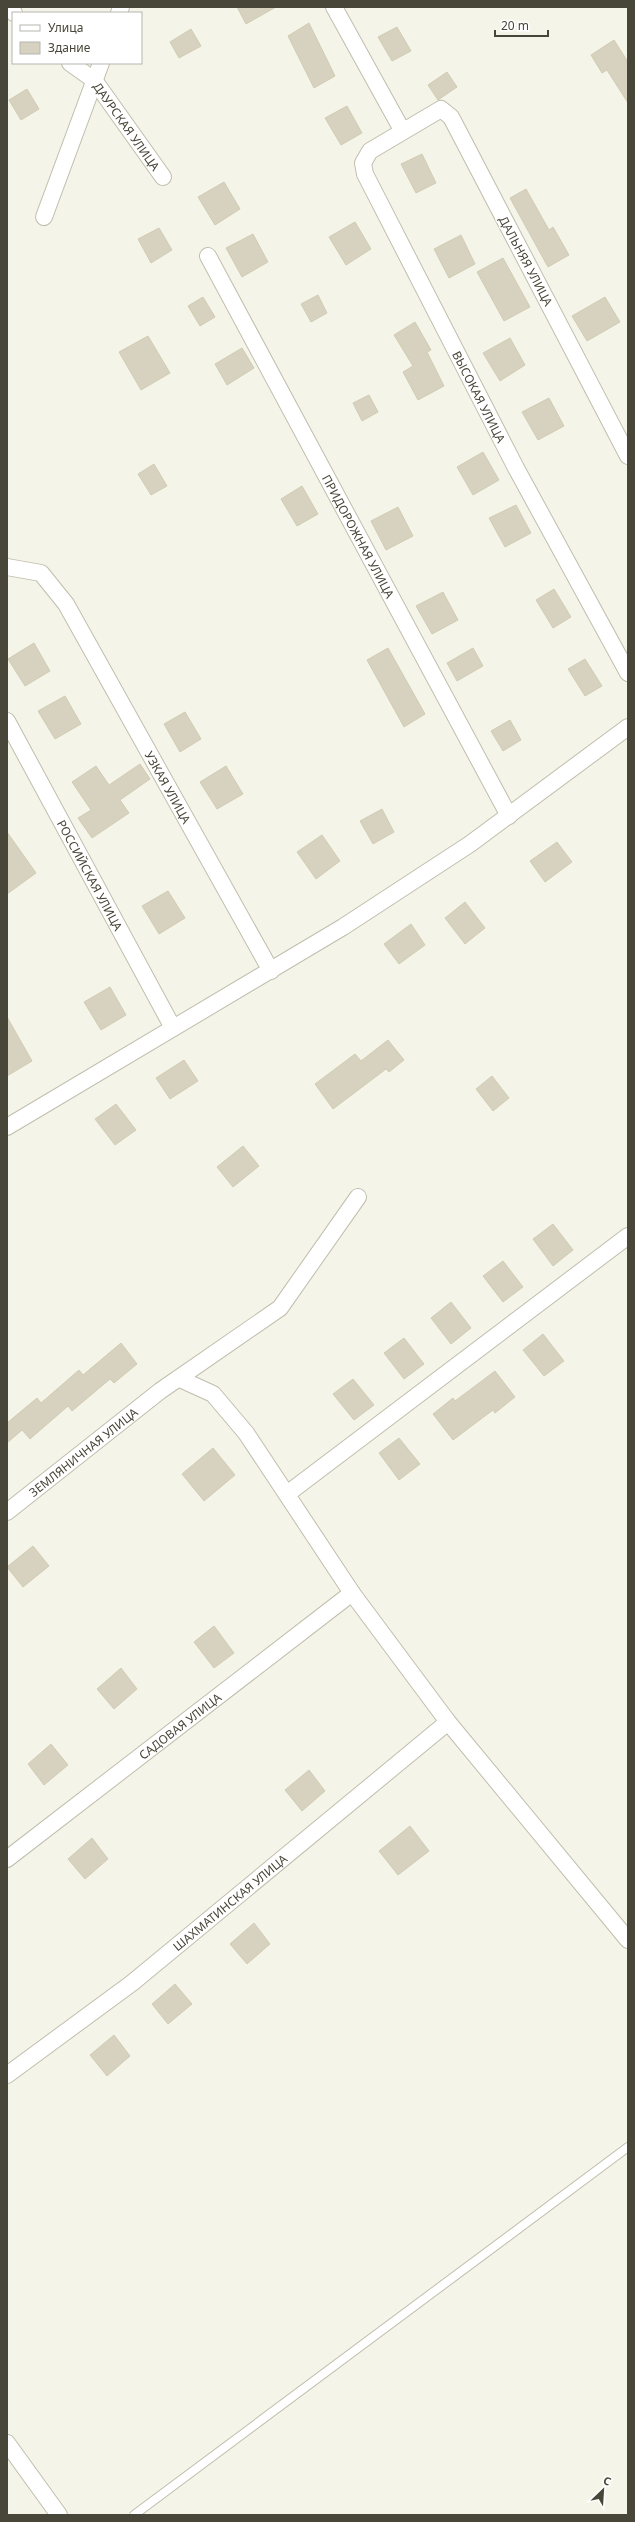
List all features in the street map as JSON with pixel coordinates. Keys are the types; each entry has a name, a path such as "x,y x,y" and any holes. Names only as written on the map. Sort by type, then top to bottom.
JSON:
{"street":[{"path":"334,7 402,130"},
{"name":"ДАУРСКАЯ УЛИЦА","path":"71,64 94,80 163,177"},
{"path":"44,217 101,64"},
{"name":"ДАЛЬНЯЯ УЛИЦА","path":"402,130 441,109 451,118 628,456"},
{"name":"ВЫСОКАЯ УЛИЦА","path":"402,130 370,151 363,163 365,174 516,468 628,673"},
{"name":"ПРИДОРОЖНАЯ УЛИЦА","path":"208,256 509,816"},
{"name":"УЗКАЯ УЛИЦА","path":"7,567 41,573 66,604 271,971"},
{"name":"РОССИЙСКАЯ УЛИЦА","path":"7,721 173,1028"},
{"path":"7,1127 271,971 470,844 628,727"},
{"name":"ЗЕМЛЯНИЧНАЯ УЛИЦА","path":"7,1512 160,1391 180,1379 280,1308 358,1197"},
{"path":"287,1494 628,1236"},
{"path":"180,1379 213,1394 246,1433 352,1593 448,1722 628,1940"},
{"name":"САДОВАЯ УЛИЦА","path":"7,1859 352,1593"},
{"name":"ШАХМАТИНСКАЯ УЛИЦА","path":"7,2074 132,1984 448,1722"},
{"path":"7,2443 60,2515"}],"lane":[{"path":"134,2515 628,2147"}],"building":[{"path":"237,7 276,7 246,24"},
{"path":"309,23 335,76 314,88 288,36"},
{"path":"397,27 411,51 392,61 378,37"},
{"path":"191,29 201,46 179,58 170,42"},
{"path":"614,40 628,62 628,103 607,70 602,73 591,55"},
{"path":"447,72 457,87 438,100 428,85"},
{"path":"27,89 39,109 21,120 9,100"},
{"path":"347,106 362,133 341,145 325,118"},
{"path":"422,154 436,183 416,193 401,164"},
{"path":"224,182 240,209 215,225 198,197"},
{"path":"526,189 549,230 553,227 569,255 548,267 510,198"},
{"path":"355,222 371,249 346,265 329,237"},
{"path":"159,228 172,250 151,263 138,239"},
{"path":"253,234 268,262 242,277 226,248"},
{"path":"461,235 475,264 449,278 434,249"},
{"path":"503,258 530,307 504,321 477,272"},
{"path":"318,295 327,313 311,322 301,304"},
{"path":"203,297 215,317 200,326 188,306"},
{"path":"605,297 620,322 587,341 572,316"},
{"path":"415,322 431,350 427,352 444,386 418,400 403,372 413,366 394,335"},
{"path":"148,336 170,373 141,390 119,352"},
{"path":"510,338 525,365 500,381 483,353"},
{"path":"242,348 254,368 227,385 215,364"},
{"path":"369,395 378,412 362,421 353,403"},
{"path":"549,398 564,426 538,440 522,412"},
{"path":"483,452 499,480 473,495 457,467"},
{"path":"154,464 167,486 151,495 138,474"},
{"path":"302,486 318,514 297,526 281,499"},
{"path":"516,505 531,533 505,547 489,518"},
{"path":"398,507 413,536 386,550 371,521"},
{"path":"554,589 571,617 553,628 536,600"},
{"path":"443,592 458,620 432,634 416,606"},
{"path":"34,643 50,671 25,686 8,659"},
{"path":"388,648 425,714 404,727 367,660"},
{"path":"473,648 483,666 457,681 447,663"},
{"path":"585,659 602,686 585,696 568,669"},
{"path":"65,696 81,724 55,739 38,711"},
{"path":"185,712 201,739 180,752 164,724"},
{"path":"510,720 521,740 503,751 491,731"},
{"path":"140,764 150,779 120,800 129,813 92,838 78,818 91,810 72,782 96,766 109,785"},
{"path":"226,766 243,794 217,809 200,782"},
{"path":"382,809 394,832 373,844 360,821"},
{"path":"7,832 36,873 7,894"},
{"path":"322,835 340,861 316,879 297,852"},
{"path":"557,842 572,862 545,882 530,861"},
{"path":"168,891 185,918 159,934 142,906"},
{"path":"465,902 485,928 465,944 445,918"},
{"path":"411,924 425,945 399,964 384,944"},
{"path":"110,987 126,1015 101,1030 84,1002"},
{"path":"7,1017 32,1061 7,1076"},
{"path":"388,1040 404,1060 389,1072 386,1069 333,1109 315,1084 355,1054 361,1061"},
{"path":"184,1060 198,1081 170,1099 156,1078"},
{"path":"492,1076 509,1098 493,1111 476,1089"},
{"path":"116,1104 136,1130 115,1145 95,1119"},
{"path":"243,1146 259,1166 233,1187 217,1167"},
{"path":"553,1224 573,1250 553,1266 533,1239"},
{"path":"503,1261 523,1287 503,1302 483,1276"},
{"path":"451,1302 471,1328 451,1344 431,1318"},
{"path":"543,1334 564,1361 544,1376 523,1350"},
{"path":"404,1338 424,1364 404,1379 384,1353"},
{"path":"121,1343 137,1364 114,1383 110,1379 72,1411 68,1406 30,1439 22,1430 7,1443 7,1423 37,1398 41,1403 79,1370 83,1375"},
{"path":"495,1371 515,1397 495,1413 493,1410 453,1440 433,1414 453,1398 455,1401"},
{"path":"353,1379 374,1405 354,1420 333,1394"},
{"path":"399,1438 420,1464 399,1480 379,1453"},
{"path":"213,1448 235,1475 204,1501 182,1474"},
{"path":"33,1546 49,1566 23,1587 7,1567"},
{"path":"214,1626 234,1653 214,1668 194,1642"},
{"path":"121,1668 137,1689 114,1709 97,1689"},
{"path":"51,1744 68,1765 44,1785 28,1764"},
{"path":"309,1770 325,1791 302,1811 285,1790"},
{"path":"410,1826 429,1851 398,1875 379,1851"},
{"path":"92,1838 108,1859 85,1879 68,1859"},
{"path":"254,1923 270,1944 247,1964 230,1944"},
{"path":"175,1984 192,2004 168,2024 152,2004"},
{"path":"114,2035 130,2056 107,2076 90,2055"}]}
